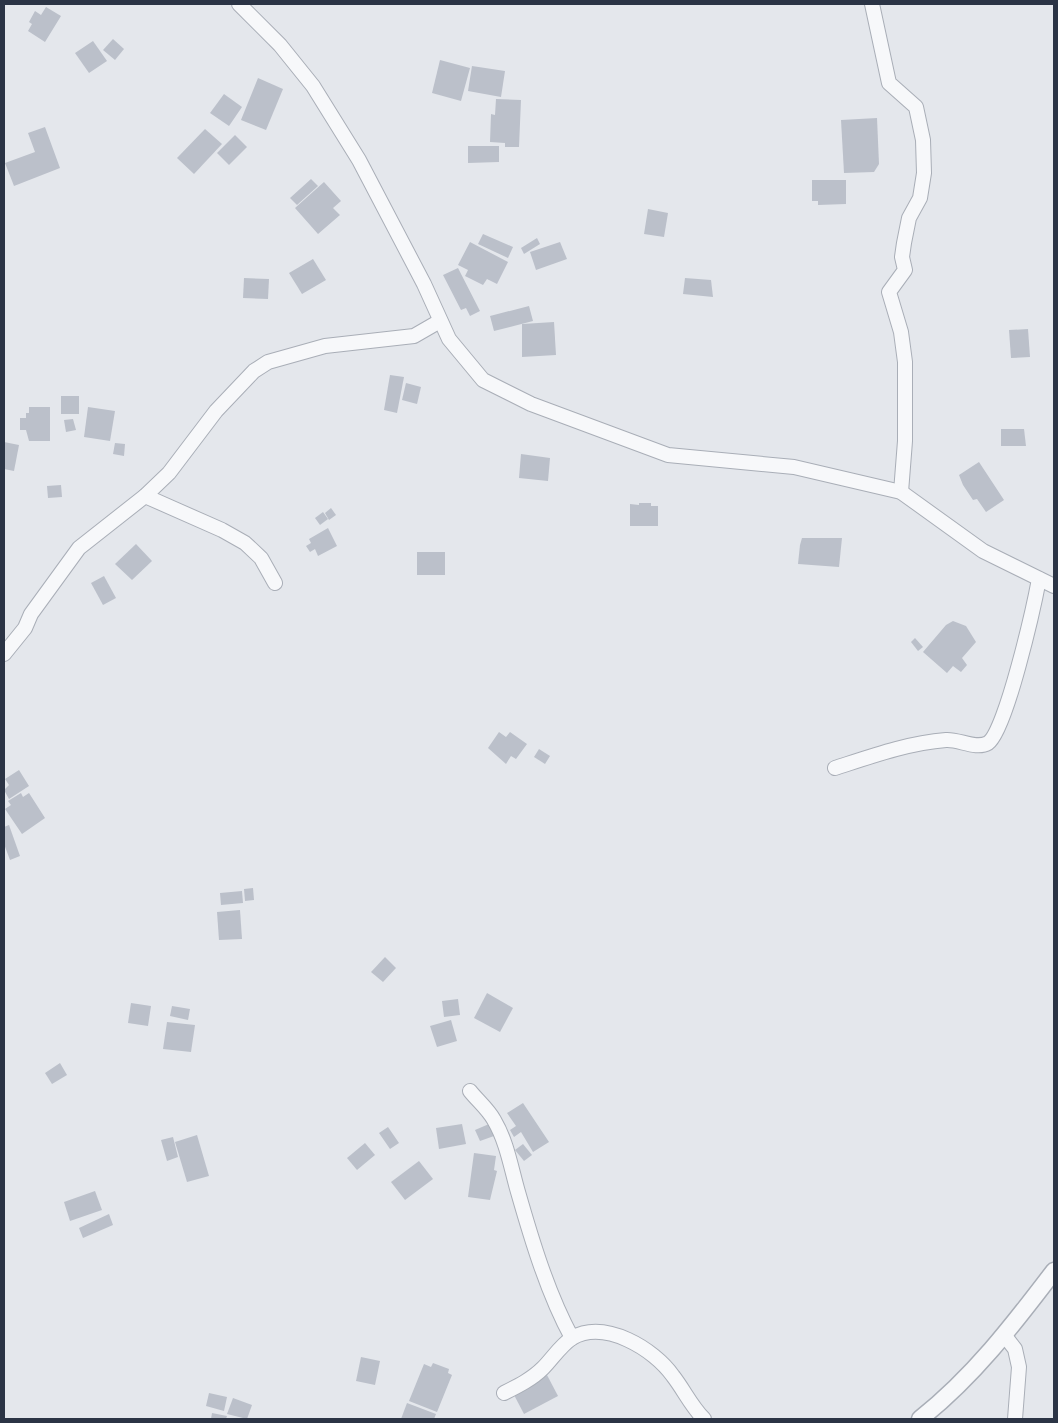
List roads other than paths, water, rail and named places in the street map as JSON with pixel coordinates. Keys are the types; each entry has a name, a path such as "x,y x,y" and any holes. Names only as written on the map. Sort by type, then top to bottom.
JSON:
{"street":[{"path":"239,4 280,45 313,86 337,123 415,267 449,339 483,380 531,404 615,437 668,455 794,467 900,492 983,551 1054,586"},
{"path":"872,4 889,83 916,107 923,140 924,173 920,198 909,218 904,243 902,257 905,270 889,292 901,332 904,362 904,441 900,492"},
{"path":"4,654 79,548 145,496 169,472 238,386 268,362 325,346 414,336 440,321"},
{"path":"145,496 222,530 246,543 261,558 275,584"},
{"path":"835,768 889,750 920,743 949,740 977,746 988,742 993,736 1005,708 1025,647 1040,580"},
{"path":"470,1091 494,1119 510,1158 518,1192 548,1287 558,1312 572,1338"},
{"path":"920,1419 952,1394 1005,1336 1054,1271"},
{"path":"504,1393 526,1382 541,1370 572,1338 583,1334 612,1334 658,1358 673,1375 704,1419"},
{"path":"1005,1336 1015,1349 1019,1367 1015,1419"}]}
